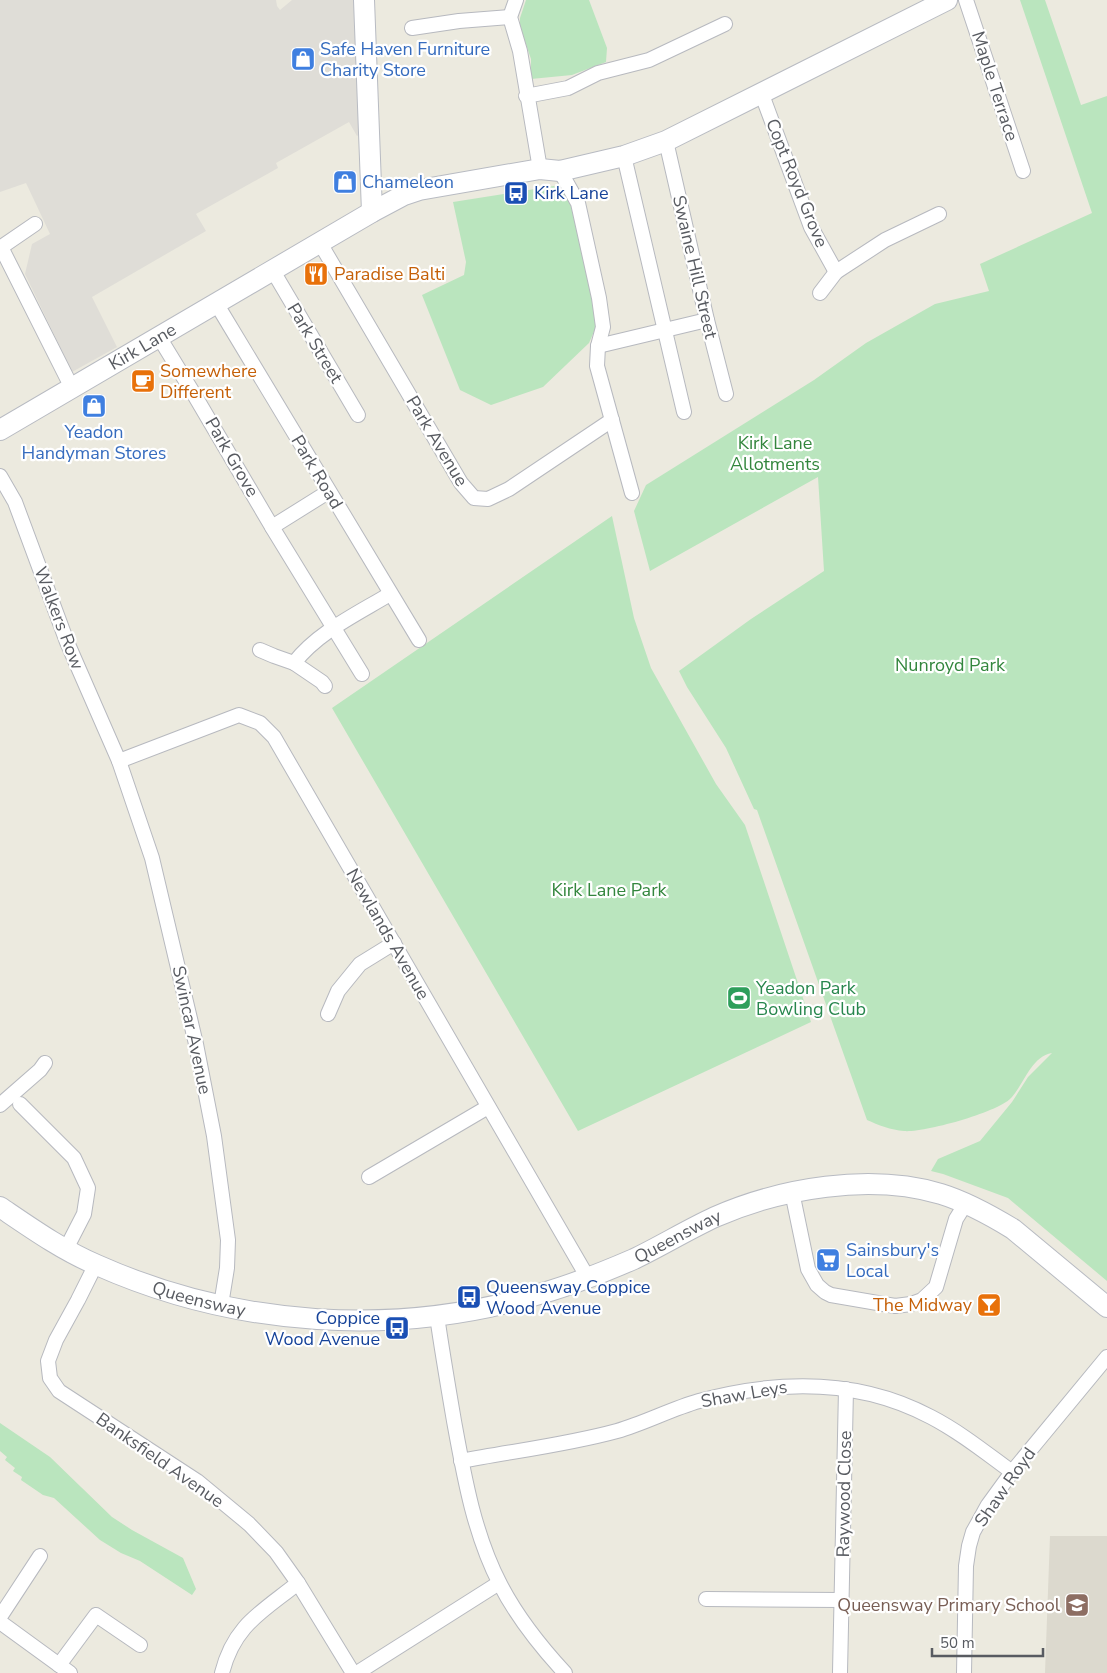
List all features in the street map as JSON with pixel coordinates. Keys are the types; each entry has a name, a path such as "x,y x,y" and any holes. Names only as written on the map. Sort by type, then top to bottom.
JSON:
{"street":[{"path":"364,0 372,212"},
{"path":"516,0 510,17 520,51 526,96 540,169"},
{"name":"Kirk Lane","path":"0,430 404,195 419,190 540,169 560,171 624,156 666,141 947,0"},
{"name":"Maple Terrace","path":"966,0 1023,171"},
{"path":"412,28 459,21 510,17"},
{"path":"526,96 568,88 598,73 649,60 725,24"},
{"name":"Copt Royd Grove","path":"761,92 810,227 836,272"},
{"name":"Swaine Hill Street","path":"666,141 726,394"},
{"path":"624,156 684,412"},
{"path":"560,171 578,203 600,298 603,327 598,346 597,366 632,493"},
{"path":"820,293 836,272 885,240 939,214"},
{"path":"34,224 1,248 72,388"},
{"name":"Park Avenue","path":"320,243 461,483 474,498 488,499 509,489 612,420"},
{"name":"Park Street","path":"272,271 358,414"},
{"name":"Park Road","path":"216,304 419,640"},
{"path":"598,346 707,320"},
{"name":"Park Grove","path":"159,337 362,674"},
{"name":"Walkers Row","path":"0,476 15,502 68,642 120,761"},
{"path":"272,527 328,492"},
{"path":"294,662 304,649 334,628 390,594"},
{"path":"260,650 294,662 325,686"},
{"name":"Newlands Avenue","path":"120,761 240,715 260,722 274,737 588,1278"},
{"name":"Swincar Avenue","path":"120,761 152,858 196,1044 214,1136 228,1240 227,1268 221,1305"},
{"path":"328,1014 338,991 360,964 394,944"},
{"path":"0,1105 40,1070 45,1062"},
{"path":"20,1104 74,1158 88,1188 84,1214 66,1249"},
{"path":"369,1178 488,1107"},
{"name":"Queensway","path":"0,1207 49,1240 66,1249 96,1264 160,1288 221,1305 251,1311 319,1320 375,1321 437,1316 488,1308 542,1294 588,1278 635,1258 715,1217 771,1197 830,1187 890,1186 940,1194 982,1211 1013,1230 1107,1307"},
{"path":"792,1192 808,1269 817,1285 831,1295 895,1306 911,1304 922,1300 936,1287 956,1219 966,1203"},
{"name":"Banksfield Avenue","path":"96,1264 56,1340 48,1361 50,1378 59,1391 197,1481 249,1524 276,1552 355,1673"},
{"path":"437,1316 461,1460 470,1503 481,1537 499,1583 520,1617 564,1673"},
{"name":"Shaw Royd","path":"964,1673 966,1566 969,1546 980,1519 1012,1472 1107,1357"},
{"name":"Shaw Leys","path":"461,1460 584,1439 697,1402 736,1392 783,1386 811,1385 846,1389 907,1406 931,1417 963,1436 1012,1472"},
{"name":"Raywood Close","path":"840,1673 846,1389"},
{"path":"0,1617 40,1556"},
{"path":"222,1673 235,1638 244,1627 298,1583"},
{"path":"355,1673 499,1583"},
{"path":"706,1599 841,1600"},
{"path":"0,1622 65,1669 96,1615 140,1645"}],"shaded area":[{"path":"0,0 276,0 280,10 292,0 360,0 365,131 357,136 349,122 276,163 278,168 196,214 206,231 92,297 117,347 72,372 25,274 32,244 50,234 26,183 0,192"},
{"name":"Queensway Primary School","path":"1050,1536 1107,1536 1107,1673 1045,1673"}],"green space":[{"path":"526,0 589,0 607,48 606,62 572,75 531,79 531,59 520,27 520,18"},
{"name":"Nunroyd Park","path":"1020,0 1045,0 1081,105 1107,96 1107,1281 1008,1198 931,1171 938,1159 980,1141 1012,1102 1028,1077 1052,1053 1039,1059 1017,1091 1005,1103 978,1115 914,1131 894,1130 867,1120 757,810 754,809 726,748 687,687 679,671 751,619 824,571 818,477 650,571 634,511 646,485 814,380 866,343 935,304 989,291 980,264 1092,213"},
{"path":"554,186 574,202 596,307 596,327 589,343 543,387 491,405 460,390 422,295 464,275 466,262 453,202"},
{"name":"Kirk Lane Park","path":"612,516 634,618 651,668 716,784 745,825 811,1022 578,1131 332,708"},
{"path":"0,1423 50,1457 112,1517 183,1558 196,1589 192,1595 140,1561 121,1553 100,1540 54,1498 43,1495 21,1480 22,1477 13,1471 15,1468 5,1460 7,1457 0,1451"}],"place":[{"name":"Safe Haven Furniture Charity Store","path":"303,59"},
{"name":"Chameleon","path":"345,182"},
{"name":"Kirk Lane","path":"516,193"},
{"name":"Paradise Balti","path":"316,274"},
{"name":"Somewhere Different","path":"143,381"},
{"name":"Yeadon Handyman Stores","path":"94,406"},
{"name":"Yeadon Park Bowling Club","path":"739,998"},
{"name":"Sainsbury's Local","path":"828,1260"},
{"name":"Queensway Coppice Wood Avenue","path":"469,1297"},
{"name":"The Midway","path":"989,1305"},
{"name":"Coppice Wood Avenue","path":"397,1328"},
{"name":"Queensway Primary School","path":"1077,1605"}],"park label":[{"name":"Kirk Lane Allotments","path":"775,453"}]}
